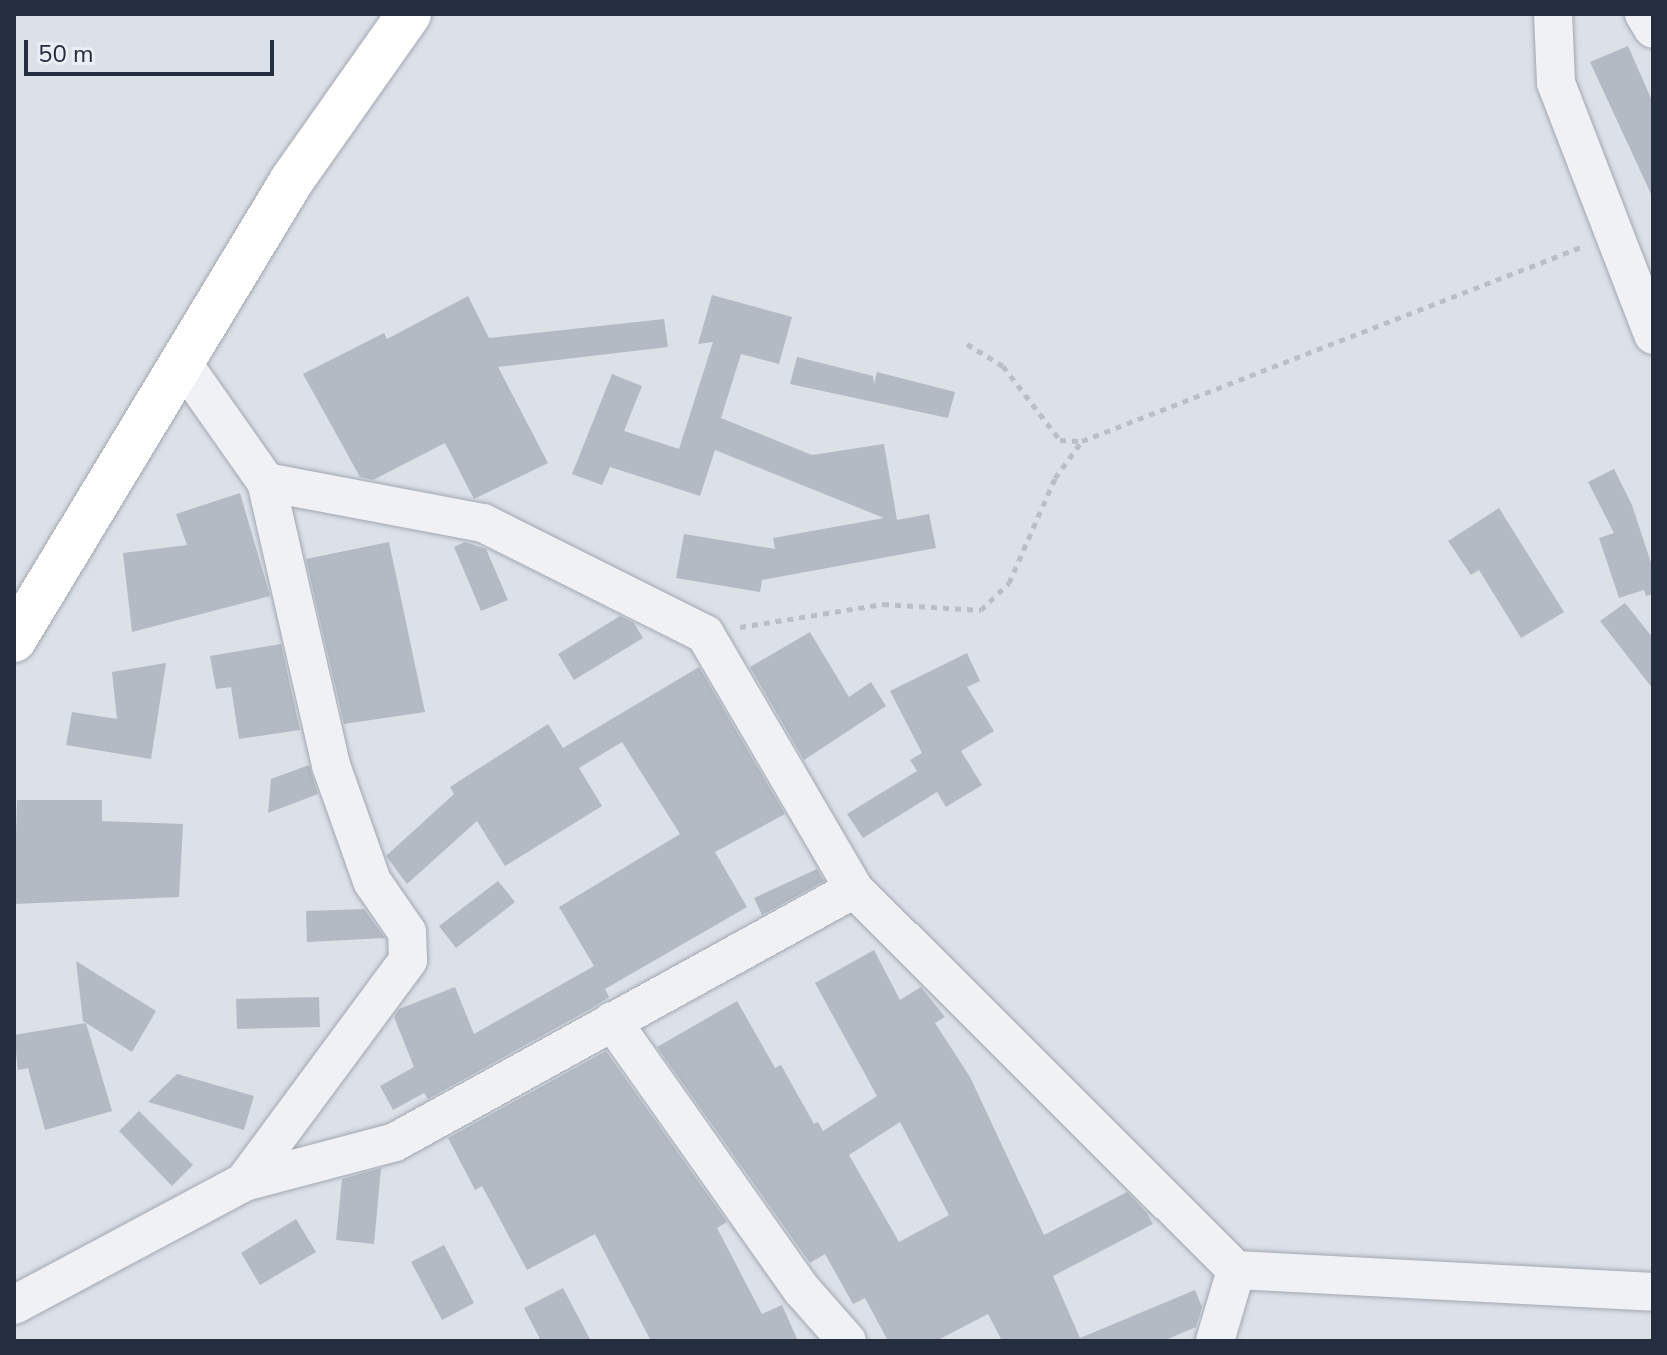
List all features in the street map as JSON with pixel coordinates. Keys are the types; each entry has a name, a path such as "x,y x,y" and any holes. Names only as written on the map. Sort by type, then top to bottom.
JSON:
{"street":[{"path":"14,640 292,180 409,14"},
{"path":"1553,14 1556,83 1653,335"},
{"path":"1644,14 1653,29"},
{"path":"181,361 266,482 331,765 372,881 407,932 408,960 244,1182"},
{"path":"266,482 483,523 705,634 854,889 1236,1270 1653,1292"},
{"path":"14,1305 244,1182 395,1142 854,889"},
{"path":"612,1021 802,1290 847,1341"},
{"path":"1215,1341 1236,1270"}],"path":[{"path":"967,344 1003,366 1060,440 1082,441 1615,233"},
{"path":"705,634 853,607 937,604 981,610 1009,583 1055,478 1082,441"}],"building":[{"path":"1628,46 1653,103 1651,194 1590,62"},
{"path":"712,295 792,317 779,364 741,354 721,418 812,455 884,444 897,520 929,514 936,548 762,580 760,592 676,578 684,534 775,549 773,538 884,518 715,450 700,496 610,467 602,485 572,474 612,374 642,386 624,431 679,449 713,342 698,344"},
{"path":"468,296 489,338 664,319 668,347 498,367 548,463 474,499 445,443 373,480 360,477 303,374 384,333 387,339"},
{"path":"797,357 873,376 874,384 877,372 955,392 948,418 790,384"},
{"path":"1614,469 1632,505 1653,569 1653,594 1646,596 1644,590 1619,598 1599,538 1614,533 1588,482"},
{"path":"240,493 270,596 132,632 123,553 187,545 176,514"},
{"path":"1499,508 1564,612 1521,638 1479,570 1471,575 1448,541"},
{"path":"389,542 425,712 344,724 306,559"},
{"path":"465,542 486,549 508,600 481,611 454,547"},
{"path":"1625,603 1653,638 1653,689 1600,621"},
{"path":"620,616 634,623 643,638 574,680 558,654"},
{"path":"810,632 849,697 871,682 886,706 804,760 750,667"},
{"path":"281,644 300,730 239,739 231,687 216,689 210,656"},
{"path":"967,653 980,681 967,687 994,731 961,751 982,785 946,807 937,792 863,838 847,814 917,771 910,760 922,753 890,691"},
{"path":"166,663 151,759 66,745 72,712 117,719 112,672"},
{"path":"699,667 785,814 715,852 747,907 605,989 609,997 592,1008 428,1099 424,1093 393,1110 380,1086 414,1067 394,1017 399,1009 455,987 474,1034 594,966 559,907 680,834 622,742 579,768 602,806 505,866 477,821 407,884 386,856 454,794 450,787 548,724 563,748"},
{"path":"309,765 318,794 268,813 271,779"},
{"path":"17,800 102,800 102,821 183,824 179,897 14,904"},
{"path":"817,869 824,881 762,915 754,898"},
{"path":"498,881 515,902 456,948 439,926"},
{"path":"364,909 385,938 307,942 306,911"},
{"path":"874,950 900,1000 921,987 945,1017 935,1023 970,1077 1044,1235 1127,1192 1147,1213 1153,1224 1053,1276 1080,1338 1195,1290 1202,1307 1196,1327 1163,1341 1002,1341 988,1314 936,1341 888,1341 865,1298 853,1304 825,1254 810,1263 657,1047 737,1001 775,1068 781,1065 814,1124 818,1122 823,1131 877,1096 815,983","holes":["900,1122 949,1215 899,1242 849,1155"]},
{"path":"76,961 156,1011 132,1052 83,1021"},
{"path":"319,997 320,1027 237,1029 236,999"},
{"path":"86,1023 112,1111 45,1130 28,1068 18,1070 14,1035"},
{"path":"606,1051 727,1222 717,1228 762,1314 782,1305 798,1341 651,1341 595,1234 527,1270 482,1186 475,1190 448,1138"},
{"path":"177,1074 254,1096 244,1130 148,1102"},
{"path":"139,1111 193,1165 172,1186 119,1131"},
{"path":"381,1168 374,1244 336,1240 342,1179"},
{"path":"296,1219 316,1252 260,1285 241,1253"},
{"path":"444,1245 474,1303 442,1320 411,1262"},
{"path":"563,1288 591,1341 541,1341 524,1308"}]}
